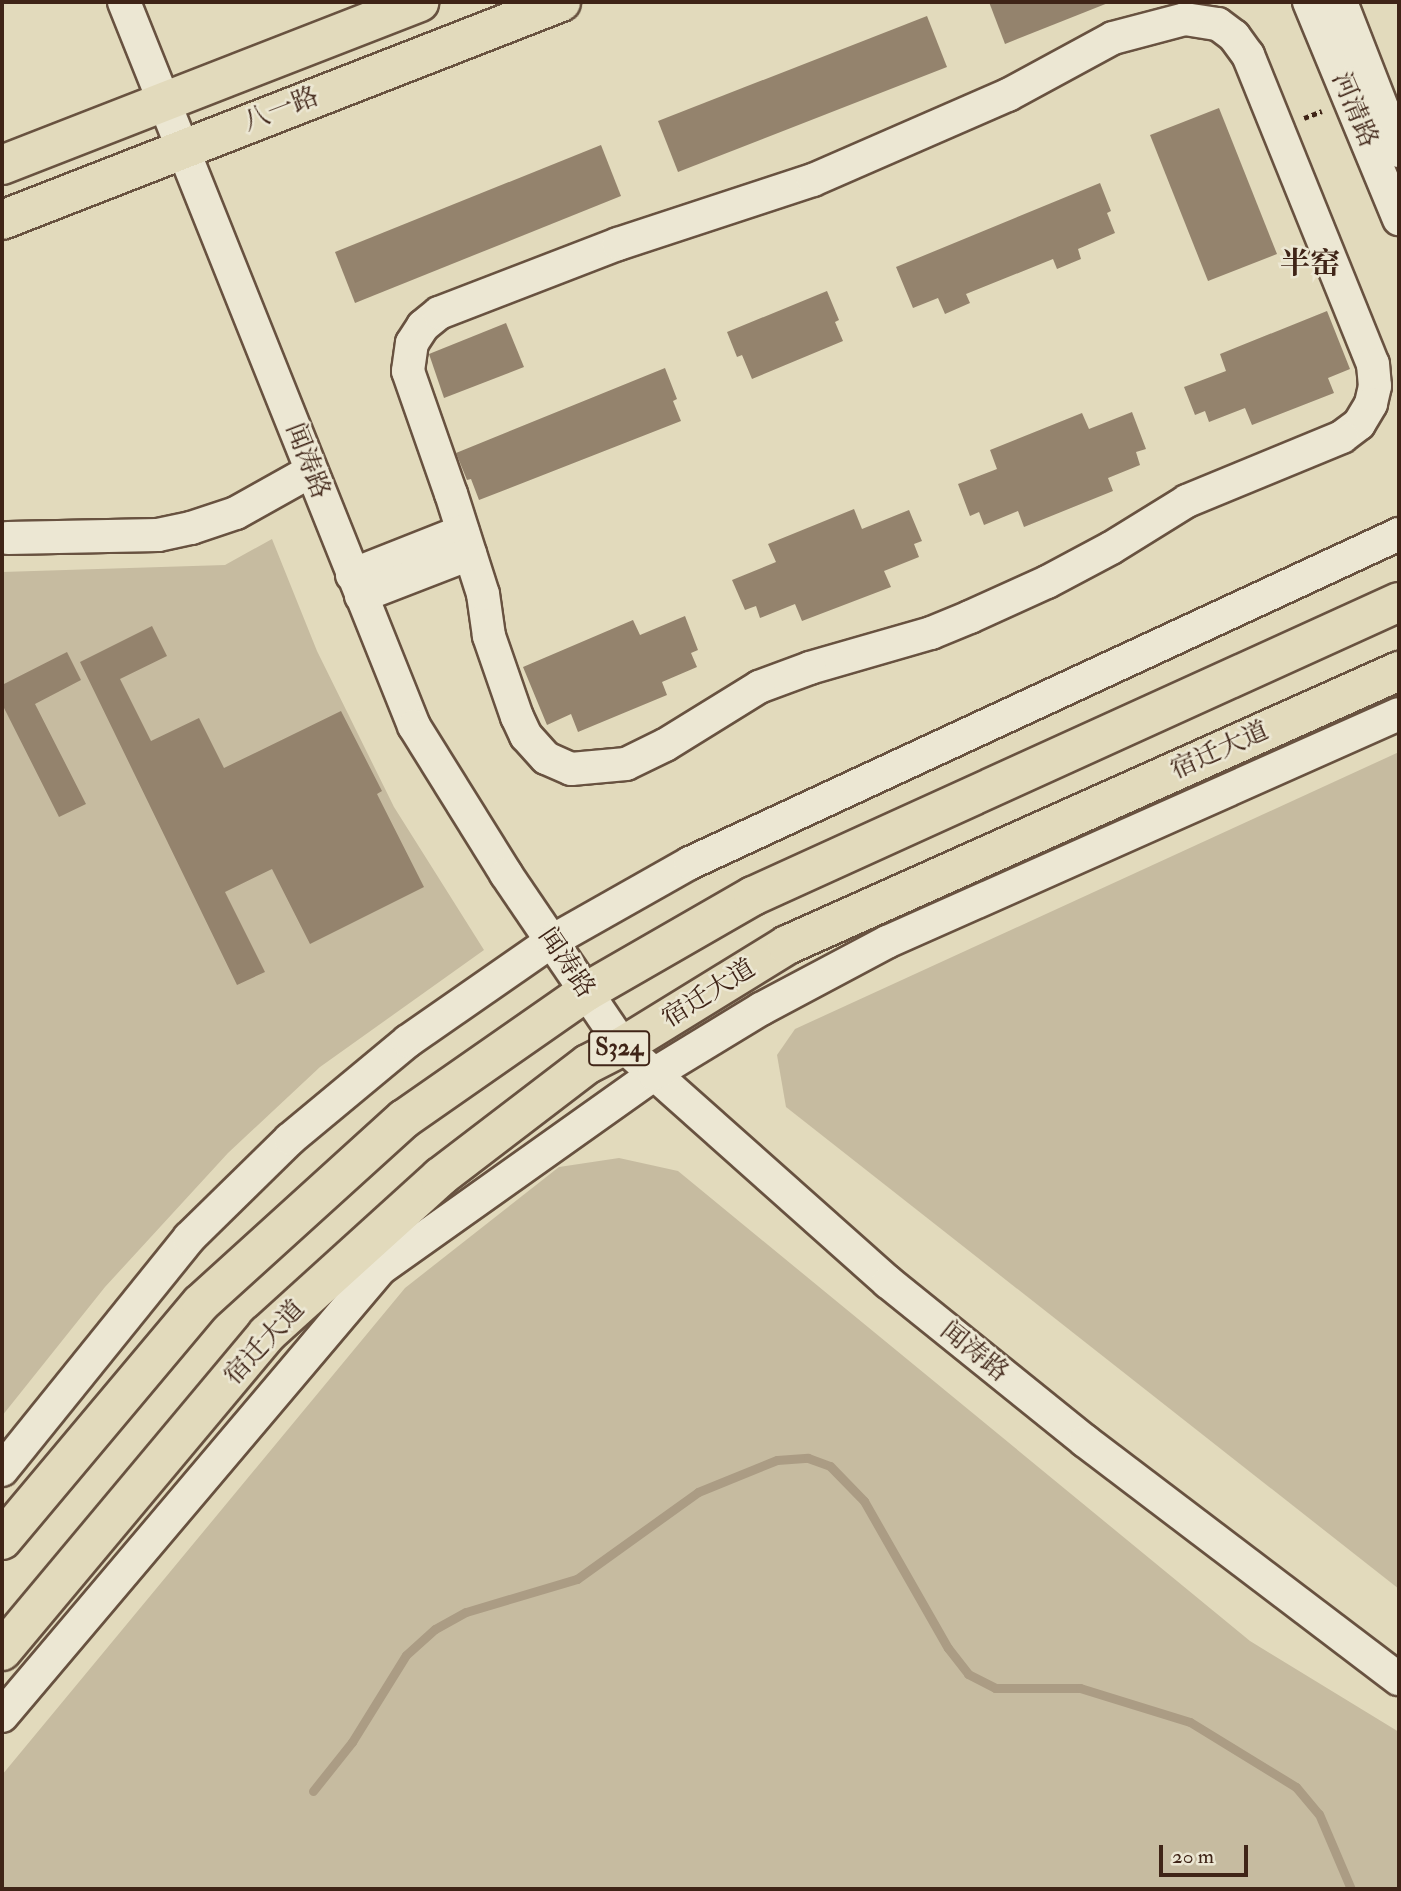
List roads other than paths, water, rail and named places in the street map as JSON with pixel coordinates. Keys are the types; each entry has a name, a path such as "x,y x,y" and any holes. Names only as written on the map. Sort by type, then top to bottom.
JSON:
{"main road":[{"name":"八一路","path":"2,165 419,2"},
{"name":"八一路","path":"2,220 561,2"},
{"name":"S324","path":"2,1540 201,1303 404,1119 586,992 753,896 1399,602"},
{"name":"宿迁大道","path":"2,1651 267,1334 440,1177 588,1064 623,1046 787,945 1399,671"}],"street":[{"name":"闻涛路","path":"124,2 414,726 623,1046 888,1282 1085,1441 1399,1679"},
{"name":"河清路","path":"1310,2 1399,219"},
{"name":"河清路","path":"1340,2 1399,151"},
{"path":"1185,19 1218,24 1234,36 1248,55 1373,365 1375,386 1371,404 1359,424 1342,437 1187,501 1111,548 1047,582 970,617 918,637 810,668 759,687 665,745 626,764 589,769 558,766 541,753 526,736 489,636 482,594 466,542 408,371 412,342 423,326 439,313 618,244 813,180 1008,95 1113,38 1185,19"},
{"path":"8,538 158,535 180,531 236,513 311,471"},
{"path":"2,1470 189,1238 290,1139 408,1041 552,941 690,863 1399,534"},
{"path":"356,586 466,542"},
{"path":"2,1717 380,1269 654,1074 761,1009 887,942 1399,714"}],"waterway":[{"path":"313,1791 352,1742 406,1655 435,1629 466,1612 577,1579 698,1492 777,1460 808,1458 830,1466 864,1501 948,1648 968,1674 995,1688 1080,1688 1190,1722 1296,1787 1319,1814 1351,1889"}],"district":[{"name":"半窑","path":"1310,264"}]}
